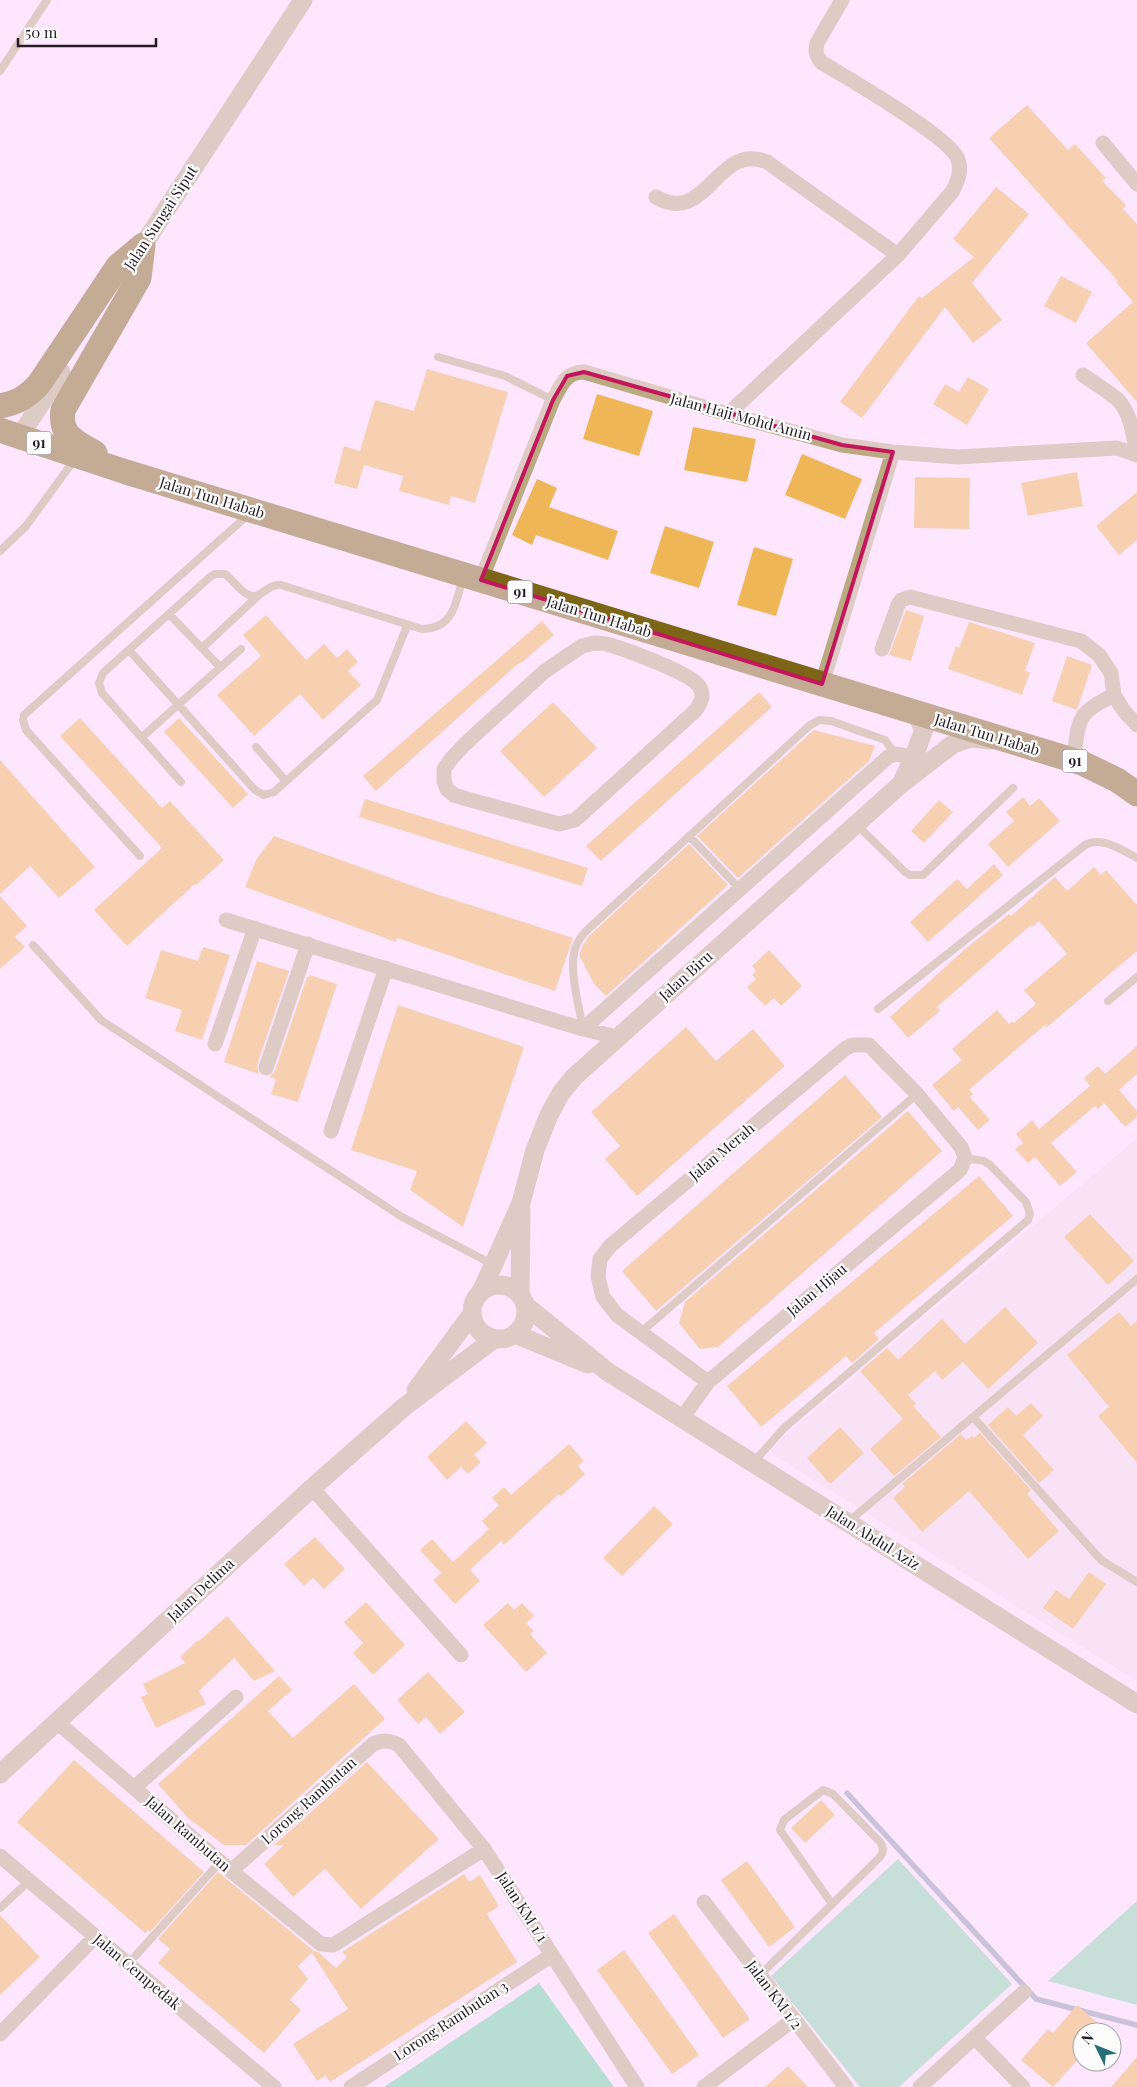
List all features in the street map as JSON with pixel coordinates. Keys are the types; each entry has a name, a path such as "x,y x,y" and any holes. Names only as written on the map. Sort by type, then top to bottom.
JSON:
{"highway":[{"path":"0,406 18,402 39,384 118,266 143,245"},
{"path":"126,472 71,439 64,430 61,420 68,400 139,278 143,245"},
{"name":"Jalan Tun Habab","path":"10,433 126,472 1073,761 1117,780 1137,794"}],"street":[{"name":"Jalan Sungai Siput","path":"10,433 143,245 303,0"},
{"path":"728,414 898,255 952,192 958,182 960,170 953,150 920,125 821,62 817,56 815,50 817,43 842,0"},
{"path":"1103,143 1137,184"},
{"path":"656,197 667,204 686,203 695,198 738,160 757,157 767,162 898,255"},
{"name":"Jalan Haji Mohd Amin","path":"472,578 553,400 567,376 576,372 584,372 842,445 893,452 958,457 1116,448 1137,455"},
{"path":"1083,375 1118,400 1123,407 1129,422 1137,455"},
{"path":"822,684 893,452"},
{"path":"882,649 898,605 901,600 910,597 1081,641 1099,655 1110,673 1114,695 1124,711 1137,725"},
{"path":"660,664 678,640"},
{"path":"594,643 608,644 660,664 698,685 702,694 701,703 695,711 575,820 567,823 549,823 467,800 454,795 447,789 444,781 444,770 450,760 545,671 582,646 594,643"},
{"path":"1073,761 1080,719 1093,705 1114,695"},
{"name":"Jalan Biru","path":"901,784 914,757 924,729 915,713"},
{"name":"Jalan Biru","path":"482,1290 522,1202 535,1150 549,1115 561,1093 574,1077 901,784 953,744 970,738 1007,741"},
{"path":"583,1029 888,757 895,754 914,757"},
{"path":"226,920 583,1029 617,1037"},
{"path":"215,1044 255,928"},
{"path":"266,1068 308,944"},
{"path":"331,1131 386,968"},
{"name":"Jalan Merah","path":"640,1333 617,1315 603,1297 598,1277 600,1259 610,1246 853,1044 869,1046 875,1050 917,1094"},
{"path":"917,1094 961,1147 962,1164"},
{"name":"Jalan Hijau","path":"682,1418 708,1382 962,1164"},
{"name":"Jalan Biru","path":"522,1202 523,1300"},
{"path":"523,1300 525,1322 515,1334 502,1340 494,1339 479,1331 472,1315 472,1306 476,1297 482,1290 498,1284 514,1289 523,1300 608,1372"},
{"name":"Jalan Delima","path":"404,1407 472,1315"},
{"path":"640,1333 708,1382"},
{"path":"515,1334 608,1372"},
{"name":"Jalan Delima","path":"0,1774 312,1488 404,1407 494,1339"},
{"name":"Jalan Abdul Aziz","path":"608,1372 1137,1704"},
{"path":"312,1488 461,1655"},
{"path":"134,1788 236,1697"},
{"name":"Jalan Rambutan","path":"57,1722 225,1867 321,1944 333,1945 484,1849"},
{"name":"Lorong Rambutan","path":"225,1867 373,1744 381,1740 391,1741"},
{"name":"Jalan KM 1/1","path":"391,1741 400,1745 484,1849 637,2087"},
{"name":"Jalan Cempedak","path":"0,1856 274,2087"},
{"name":"Jalan KM 1/2","path":"704,1902 846,2087"},
{"path":"0,2034 95,1936"},
{"name":"Lorong Rambutan 3","path":"351,2087 552,1955"},
{"path":"920,2087 1024,1992"},
{"path":"704,2087 793,2020"},
{"path":"975,2038 1023,2087"}],"lane":[{"path":"0,71 47,0"},
{"path":"438,358 505,376 553,400"},
{"path":"0,551 26,526 78,456"},
{"path":"140,856 26,730 24,715 252,510"},
{"path":"181,782 100,688 100,678 103,673 215,574 225,574 248,595 258,595"},
{"path":"202,648 258,595 272,585 281,585 407,626 430,629 443,624 472,578"},
{"path":"169,614 220,668"},
{"path":"129,650 259,794 269,794 377,700 407,626"},
{"path":"142,737 241,649"},
{"path":"583,1029 573,967 574,951 578,941 585,932 814,722 819,720 831,721 882,738 895,754"},
{"path":"256,747 286,781"},
{"path":"856,824 905,872 910,875 922,875 1013,788"},
{"path":"689,836 740,889"},
{"path":"878,1009 1085,844 1104,842 1137,858"},
{"path":"33,945 100,1020 402,1217 494,1265"},
{"path":"1108,1001 1137,977"},
{"path":"640,1333 917,1094"},
{"path":"753,1463 784,1428 1028,1220 1030,1214 1026,1202 990,1165 984,1161 962,1164"},
{"path":"848,1522 1137,1279"},
{"path":"973,1417 1101,1560 1137,1582"},
{"path":"759,1976 880,1857 883,1846 833,1794 823,1790 784,1820 780,1830 832,1904"},
{"path":"128,1964 225,1867"},
{"path":"0,1908 29,1881"}],"highlighted area":[{"path":"584,372 842,445 893,452 822,684 481,580 553,400 567,376"}],"shaded area":[{"path":"1137,1138 1137,1681 770,1453 781,1439"}],"green space":[{"path":"898,1859 1012,1984 899,2087 860,2087 771,1976"},
{"path":"1137,1901 1137,2005 1048,1981"},
{"path":"539,1983 614,2087 384,2087"}],"building":[{"path":"1027,105 1068,150 1075,144 1106,178 1102,181 1126,205 1123,209 1137,224 1137,402 1086,343 1133,302 1116,282 1118,281 989,138"},
{"path":"996,187 1029,214 972,283 1002,320 973,343 945,307 862,418 840,402 919,296 922,298 974,257 953,239"},
{"path":"1061,276 1092,292 1076,323 1044,306"},
{"path":"427,369 508,392 475,503 451,496 449,505 399,491 403,476 364,465 357,489 334,483 344,446 360,451 375,400 414,411"},
{"path":"968,377 989,389 967,425 933,404 945,384 959,392"},
{"path":"597,394 653,411 639,456 583,439"},
{"path":"693,427 756,439 747,482 684,470"},
{"path":"802,454 862,479 845,519 785,495"},
{"path":"1077,472 1083,506 1028,516 1021,483"},
{"path":"915,477 970,478 969,529 914,528"},
{"path":"537,479 557,488 549,507 618,531 608,560 536,535 532,545 512,535"},
{"path":"1137,492 1137,540 1119,555 1096,526"},
{"path":"665,526 714,542 699,588 650,573"},
{"path":"754,547 793,559 776,616 737,605"},
{"path":"906,610 924,616 911,661 889,655"},
{"path":"266,615 306,660 324,644 337,658 347,649 358,662 348,671 361,685 323,720 300,694 254,736 217,695 261,656 243,635"},
{"path":"542,621 554,635 520,662 376,791 363,776"},
{"path":"969,622 1035,643 1025,671 1030,672 1022,695 948,669 956,646 959,648"},
{"path":"1067,656 1092,665 1077,710 1052,701"},
{"path":"759,692 772,707 601,861 586,846"},
{"path":"553,702 597,748 544,797 500,751"},
{"path":"80,718 162,808 170,801 224,860 127,946 94,910 162,848 60,736"},
{"path":"179,718 248,794 233,808 164,732"},
{"path":"814,730 875,746 869,761 738,878 697,836"},
{"path":"0,760 95,867 59,898 30,866 0,894"},
{"path":"1023,797 1030,806 1039,798 1060,821 1008,867 988,844 1014,821 1006,812"},
{"path":"365,799 588,868 582,886 359,817"},
{"path":"939,800 953,812 924,843 911,831"},
{"path":"274,836 430,892 573,938 555,991 397,938 396,942 245,887 256,860"},
{"path":"689,844 728,885 606,996 594,984 579,955 583,945 589,936"},
{"path":"994,864 1003,875 928,942 910,922 957,879 967,889"},
{"path":"1094,867 1101,875 1106,870 1137,905 1137,951 1047,1027 1045,1025 969,1090 973,1094 970,1097 990,1120 978,1130 958,1107 954,1111 932,1085 962,1060 952,1049 997,1010 1009,1024 1012,1021 1014,1023 1036,1004 1024,990 1067,954 1039,921 1032,927 1031,925 937,1007 940,1011 908,1038 890,1017 964,950 1009,914 1011,916 1055,877 1067,891"},
{"path":"0,896 27,926 15,937 25,947 0,969"},
{"path":"203,947 230,955 202,1040 175,1031 182,1010 145,998 161,950 198,961"},
{"path":"769,950 802,986 781,1006 774,998 765,1006 747,987 756,979 752,975 756,971 752,966"},
{"path":"257,961 289,971 257,1065 259,1074 224,1062"},
{"path":"310,975 337,984 298,1102 271,1094 276,1079 269,1077 275,1071 307,977"},
{"path":"398,1005 524,1047 463,1227 410,1190 417,1171 351,1150"},
{"path":"686,1027 716,1061 753,1029 785,1066 637,1196 605,1159 620,1146 591,1112"},
{"path":"1137,1046 1137,1074 1119,1090 1137,1111 1137,1117 1125,1127 1104,1103 1098,1109 1095,1106 1051,1143 1077,1172 1060,1186 1035,1157 1028,1163 1015,1149 1023,1143 1016,1134 1032,1120 1039,1129 1090,1086 1084,1078 1098,1066 1105,1074"},
{"path":"845,1075 882,1117 656,1311 622,1271"},
{"path":"908,1111 942,1151 718,1347 700,1349 679,1323 685,1302"},
{"path":"979,1176 1013,1216 874,1333 879,1339 852,1363 846,1356 761,1427 727,1386"},
{"path":"1090,1214 1134,1261 1108,1285 1064,1237"},
{"path":"1005,1307 1038,1343 988,1389 963,1362 942,1380 935,1371 908,1395 916,1404 913,1406 941,1437 894,1476 870,1449 903,1419 860,1371 887,1348 898,1360 942,1319 965,1344"},
{"path":"1119,1312 1131,1326 1137,1321 1137,1463 1098,1416 1109,1407 1067,1355"},
{"path":"1031,1403 1043,1416 1023,1435 1054,1470 1039,1483 988,1425 1008,1407 1016,1416"},
{"path":"466,1421 487,1443 474,1455 481,1462 468,1474 461,1467 447,1480 427,1457"},
{"path":"840,1427 864,1453 830,1484 807,1458"},
{"path":"980,1433 1031,1490 1027,1494 1059,1531 1028,1559 969,1491 922,1532 893,1498 905,1487 902,1484 961,1434 966,1440 972,1436 974,1438"},
{"path":"569,1444 584,1461 578,1466 585,1474 561,1496 559,1494 504,1545 501,1541 470,1570 480,1581 455,1604 433,1580 441,1573 420,1550 432,1539 453,1562 489,1529 482,1521 499,1505 492,1498 504,1487 511,1495"},
{"path":"654,1506 673,1524 622,1576 603,1558"},
{"path":"315,1537 345,1569 324,1589 313,1578 304,1586 284,1564"},
{"path":"1089,1572 1106,1584 1073,1629 1043,1608 1056,1590 1069,1599"},
{"path":"366,1602 405,1645 373,1675 353,1653 363,1643 344,1622"},
{"path":"508,1603 514,1610 522,1603 534,1616 526,1623 534,1631 530,1634 547,1653 526,1672 483,1625"},
{"path":"227,1616 275,1671 254,1681 234,1658 199,1691 206,1704 156,1728 141,1697 148,1694 143,1684 185,1663 180,1657"},
{"path":"428,1672 465,1712 440,1734 426,1717 418,1724 397,1700"},
{"path":"279,1676 292,1690 268,1711 293,1738 354,1684 385,1719 246,1845 224,1845 188,1818 158,1784"},
{"path":"74,1760 204,1872 150,1932 148,1930 145,1933 17,1822"},
{"path":"367,1762 439,1839 361,1909 325,1869 293,1897 264,1864 284,1845 274,1845"},
{"path":"821,1800 835,1815 805,1843 791,1828"},
{"path":"747,1861 795,1927 769,1947 721,1880"},
{"path":"218,1872 314,1951 298,1966 308,1979 290,2000 301,2010 264,2053 158,1963 170,1949 158,1939"},
{"path":"464,1874 469,1882 480,1875 499,1906 487,1914 517,1962 330,2082 325,2076 317,2081 293,2044 348,2009 312,1953 318,1952 336,1968 347,1957 342,1952"},
{"path":"674,1914 750,2019 723,2038 648,1933"},
{"path":"0,1915 40,1957 0,1995"},
{"path":"624,1950 699,2055 672,2074 597,1970"},
{"path":"1077,2005 1097,2022 1072,2022 1072,2066 1053,2087 1021,2060 1048,2029 1053,2033"},
{"path":"1137,2057 1137,2087 1111,2087"},
{"path":"788,2066 808,2087 765,2087"}],"waterway":[{"path":"847,1793 1036,1999 1137,2025"}]}
